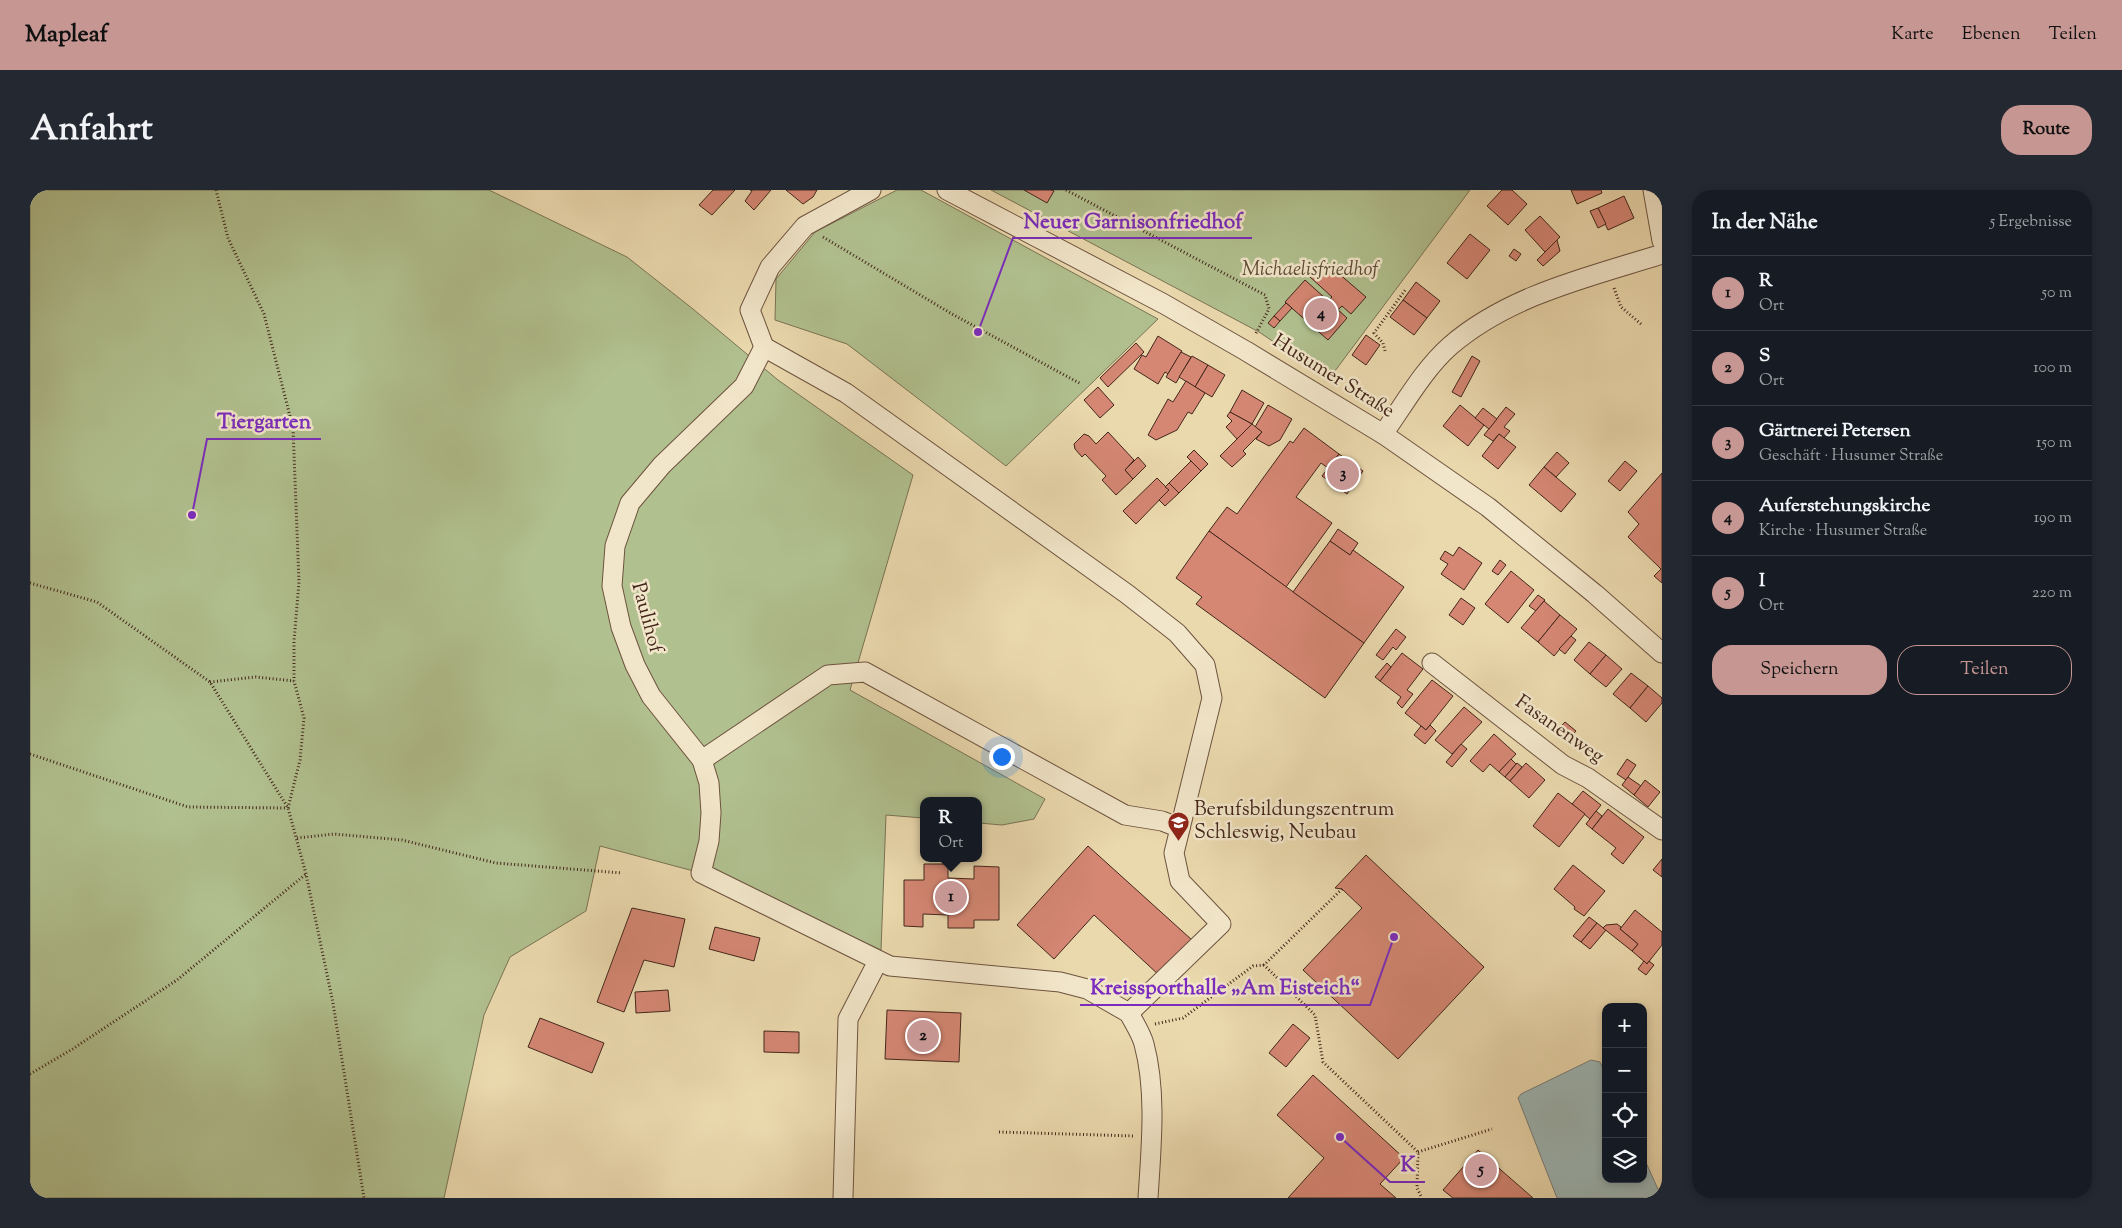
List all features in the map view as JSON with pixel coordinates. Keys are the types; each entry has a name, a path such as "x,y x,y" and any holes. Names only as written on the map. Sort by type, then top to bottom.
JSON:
{"street":[{"path":"871,190 805,226 770,266 750,310 764,347 846,393 1127,594 1177,633 1205,664 1212,698 1174,853 1180,882 1221,924 1129,1013"},
{"name":"Husumer Straße","path":"947,190 1164,304 1383,434 1488,507 1595,594 1662,652"},
{"path":"1653,190 1662,241"},
{"path":"1383,434 1422,379 1450,347 1486,320 1531,296 1662,254"},
{"name":"Paulihof","path":"764,347 744,386 662,465 630,503 615,546 612,586 621,627 635,665 651,696 702,760 709,783 711,813 709,841 701,873 884,964"},
{"name":"Fasanenweg","path":"1432,664 1563,765 1588,778 1662,830"},
{"path":"702,760 828,675 865,672 1125,815 1162,821 1180,828"},
{"path":"843,1198 848,1019 884,964 1060,982 1086,989 1129,1013 1144,1043 1150,1085 1152,1136 1148,1198"}],"path":[{"path":"216,190 228,238 264,314 293,428 300,582 294,641 294,681 304,718 300,760 288,808"},
{"path":"1066,190 1265,295 1268,309 1246,351"},
{"path":"824,237 952,314 1082,384"},
{"path":"1385,351 1383,343 1374,333 1406,289"},
{"path":"1615,290 1621,307 1641,324"},
{"path":"30,582 97,602 210,682 288,808 306,874 333,1003 364,1198"},
{"path":"210,682 256,677 294,681"},
{"path":"30,754 188,807 288,808"},
{"path":"297,838 334,834 402,840 496,862 622,873"},
{"path":"30,1074 71,1050 177,980 306,874"},
{"path":"1129,1013 1149,1025 1182,1018 1253,966 1264,965 1342,889"},
{"path":"1264,965 1315,1015 1323,1062 1418,1152 1417,1188 1422,1198"},
{"path":"1418,1152 1492,1129"},
{"path":"999,1132 1152,1136"}],"green space":[{"path":"30,190 489,190 627,257 778,380 913,475 850,690 1045,799 1034,819 1002,825 982,823 982,797 920,797 920,818 886,815 881,950 743,888 701,873 600,846 586,911 510,957 484,1015 444,1198 30,1198"},
{"path":"897,190 921,190 1158,319 1006,466 847,344 775,320 776,279 815,232"},
{"name":"Michaelisfriedhof","path":"991,190 1470,190 1329,379 1259,332"}],"water":[{"path":"1591,1060 1600,1062 1602,1066 1602,1183 1647,1183 1647,1165 1662,1198 1557,1198 1518,1098 1521,1094"}],"building":[{"path":"713,190 735,190 712,215 699,205"},
{"path":"750,190 771,190 754,210 745,201 752,191"},
{"path":"786,190 817,190 813,197 803,204"},
{"path":"1024,190 1051,190 1054,191 1047,203"},
{"path":"1502,190 1512,190 1527,204 1508,225 1487,206"},
{"path":"1571,190 1601,190 1602,193 1577,204"},
{"path":"1624,196 1634,218 1608,230 1598,208"},
{"path":"1598,208 1606,224 1598,228 1590,211"},
{"path":"1540,216 1560,237 1545,252 1525,230"},
{"path":"1470,234 1490,250 1467,279 1447,263"},
{"path":"1557,240 1560,251 1543,266 1537,260"},
{"path":"1514,249 1521,254 1516,261 1509,256"},
{"path":"1323,260 1366,297 1351,314 1342,306 1338,310 1328,301 1332,297 1309,276"},
{"path":"1305,280 1347,318 1328,340 1285,302"},
{"path":"1416,282 1440,301 1427,318 1403,300"},
{"path":"1403,300 1427,318 1414,335 1390,317"},
{"path":"1286,303 1292,308 1280,321 1274,316"},
{"path":"1274,316 1280,321 1274,328 1268,323"},
{"path":"1366,335 1380,345 1366,365 1352,355"},
{"path":"1158,336 1182,351 1168,374 1165,372 1158,384 1134,369 1142,355 1146,357"},
{"path":"1136,343 1144,352 1108,387 1100,378"},
{"path":"1181,352 1191,357 1176,383 1166,377"},
{"path":"1192,356 1208,365 1195,387 1179,377"},
{"path":"1472,356 1480,361 1461,397 1452,392"},
{"path":"1208,365 1225,375 1212,397 1195,387"},
{"path":"1186,381 1205,393 1192,414 1188,412 1177,430 1156,440 1148,435 1168,399 1173,402"},
{"path":"1098,387 1114,405 1100,418 1084,400"},
{"path":"1242,390 1264,403 1252,424 1230,412"},
{"path":"1268,405 1292,419 1280,440 1269,446 1256,439 1262,432 1255,427"},
{"path":"1460,405 1484,425 1468,446 1443,426"},
{"path":"1506,407 1515,414 1504,427 1510,431 1504,438 1499,434 1493,441 1484,435"},
{"path":"1483,408 1497,419 1489,429 1475,418"},
{"path":"1230,412 1252,424 1237,439 1226,427 1232,421 1227,416"},
{"path":"1252,424 1262,432 1243,451 1246,454 1232,467 1220,456"},
{"path":"1304,428 1339,454 1328,468 1321,463 1296,497 1332,523 1286,587 1209,531 1227,507 1237,514 1290,441 1293,443"},
{"path":"1108,432 1134,460 1125,470 1133,479 1116,495 1102,480 1106,476 1085,454 1082,457 1075,449 1074,444 1084,434 1089,436 1096,444"},
{"path":"1499,434 1516,447 1498,469 1482,456"},
{"path":"1194,450 1208,464 1201,471 1187,457"},
{"path":"1557,452 1569,463 1556,477 1544,467"},
{"path":"1339,454 1363,471 1347,494 1322,476"},
{"path":"1138,457 1146,466 1133,479 1125,470"},
{"path":"1191,461 1201,471 1179,493 1169,483"},
{"path":"1625,461 1637,471 1620,491 1608,481"},
{"path":"1544,467 1576,494 1561,512 1529,485"},
{"path":"1662,473 1662,583 1654,576 1661,569 1628,537 1639,524 1628,512"},
{"path":"1157,478 1169,490 1136,524 1123,511"},
{"path":"1169,483 1179,493 1165,506 1159,500 1169,490 1165,487"},
{"path":"1338,529 1358,543 1350,555 1330,541"},
{"path":"1209,531 1364,643 1325,698 1196,604 1202,597 1176,578"},
{"path":"1330,541 1350,555 1353,550 1404,587 1364,643 1293,592"},
{"path":"1459,547 1482,563 1464,590 1441,574 1448,564 1440,559 1445,551 1453,556"},
{"path":"1500,560 1506,565 1498,575 1492,571"},
{"path":"1511,571 1534,590 1508,623 1485,604"},
{"path":"1538,595 1545,600 1536,611 1529,606"},
{"path":"1461,598 1475,608 1463,625 1449,615"},
{"path":"1544,601 1560,615 1538,642 1521,628"},
{"path":"1560,615 1577,629 1554,656 1538,642"},
{"path":"1396,629 1406,637 1396,650 1393,647 1383,660 1376,655"},
{"path":"1571,636 1576,640 1565,654 1559,649"},
{"path":"1589,642 1606,655 1590,674 1574,660"},
{"path":"1402,653 1423,669 1407,690 1413,694 1402,708 1397,703 1401,697 1380,681"},
{"path":"1606,655 1622,669 1606,687 1590,674"},
{"path":"1387,663 1391,667 1380,681 1375,677"},
{"path":"1631,673 1648,686 1630,708 1613,694"},
{"path":"1432,680 1453,696 1426,730 1405,713"},
{"path":"1648,686 1662,698 1662,703 1646,722 1630,708"},
{"path":"1464,707 1482,722 1452,754 1435,740"},
{"path":"1565,722 1576,731 1566,742 1555,733"},
{"path":"1430,725 1436,731 1425,744 1414,735 1421,726 1426,730"},
{"path":"1494,734 1516,754 1499,772 1490,764 1483,772 1470,761"},
{"path":"1461,744 1467,749 1452,767 1446,762"},
{"path":"1511,759 1516,764 1505,777 1499,772"},
{"path":"1627,759 1636,765 1626,780 1617,774"},
{"path":"1517,763 1522,767 1510,781 1505,777"},
{"path":"1526,763 1545,780 1529,798 1510,781"},
{"path":"1628,777 1641,786 1634,795 1622,785"},
{"path":"1645,780 1660,792 1648,807 1634,795"},
{"path":"1583,791 1601,805 1590,819 1572,804"},
{"path":"1558,793 1585,814 1559,847 1533,826"},
{"path":"1608,809 1644,837 1623,864 1611,854 1616,848 1592,829"},
{"path":"1596,811 1602,816 1592,829 1586,824"},
{"path":"1088,846 1192,940 1160,976 1094,915 1054,959 1017,925"},
{"path":"1366,855 1484,967 1398,1059 1303,970 1362,908 1342,889 1335,888"},
{"path":"1662,859 1662,877 1653,870"},
{"path":"924,864 948,864 948,878 974,879 974,866 999,867 999,920 974,920 974,928 948,928 948,915 923,914 923,927 904,926 904,880 924,880"},
{"path":"1573,865 1605,891 1584,916 1554,889"},
{"path":"632,908 685,919 674,967 644,960 624,1012 597,1002"},
{"path":"1635,910 1662,932 1662,945 1647,964 1632,951 1638,944 1620,929"},
{"path":"1589,917 1597,923 1581,942 1573,936"},
{"path":"1597,923 1606,930 1590,949 1581,942"},
{"path":"1617,924 1621,927 1620,929 1638,944 1632,951 1603,928 1606,925"},
{"path":"715,927 760,938 754,961 709,949"},
{"path":"1644,961 1647,964 1649,961 1654,965 1646,975 1638,969"},
{"path":"668,990 670,1011 636,1013 635,992"},
{"path":"887,1010 961,1013 959,1062 885,1059"},
{"path":"540,1018 604,1043 592,1073 528,1047"},
{"path":"1293,1024 1310,1038 1286,1067 1269,1053"},
{"path":"764,1031 799,1032 799,1053 764,1052"},
{"path":"1313,1075 1404,1158 1380,1184 1396,1198 1288,1198 1324,1158 1277,1115"},
{"path":"1478,1150 1533,1198 1453,1198 1443,1190"}],"place":[{"name":"Auferstehungskirche","path":"1321,314"},
{"name":"Neuer Garnisonfriedhof","path":"978,332"},
{"name":"Gärtnerei Petersen","path":"1343,474"},
{"name":"Tiergarten","path":"192,515"},
{"name":"Berufsbildungszentrum Schleswig, Neubau","path":"1178,841"},
{"name":"R","path":"951,897"},
{"name":"Kreissporthalle „Am Eisteich“","path":"1394,937"},
{"name":"S","path":"923,1036"},
{"name":"K","path":"1340,1137"},
{"name":"I","path":"1481,1170"}]}
